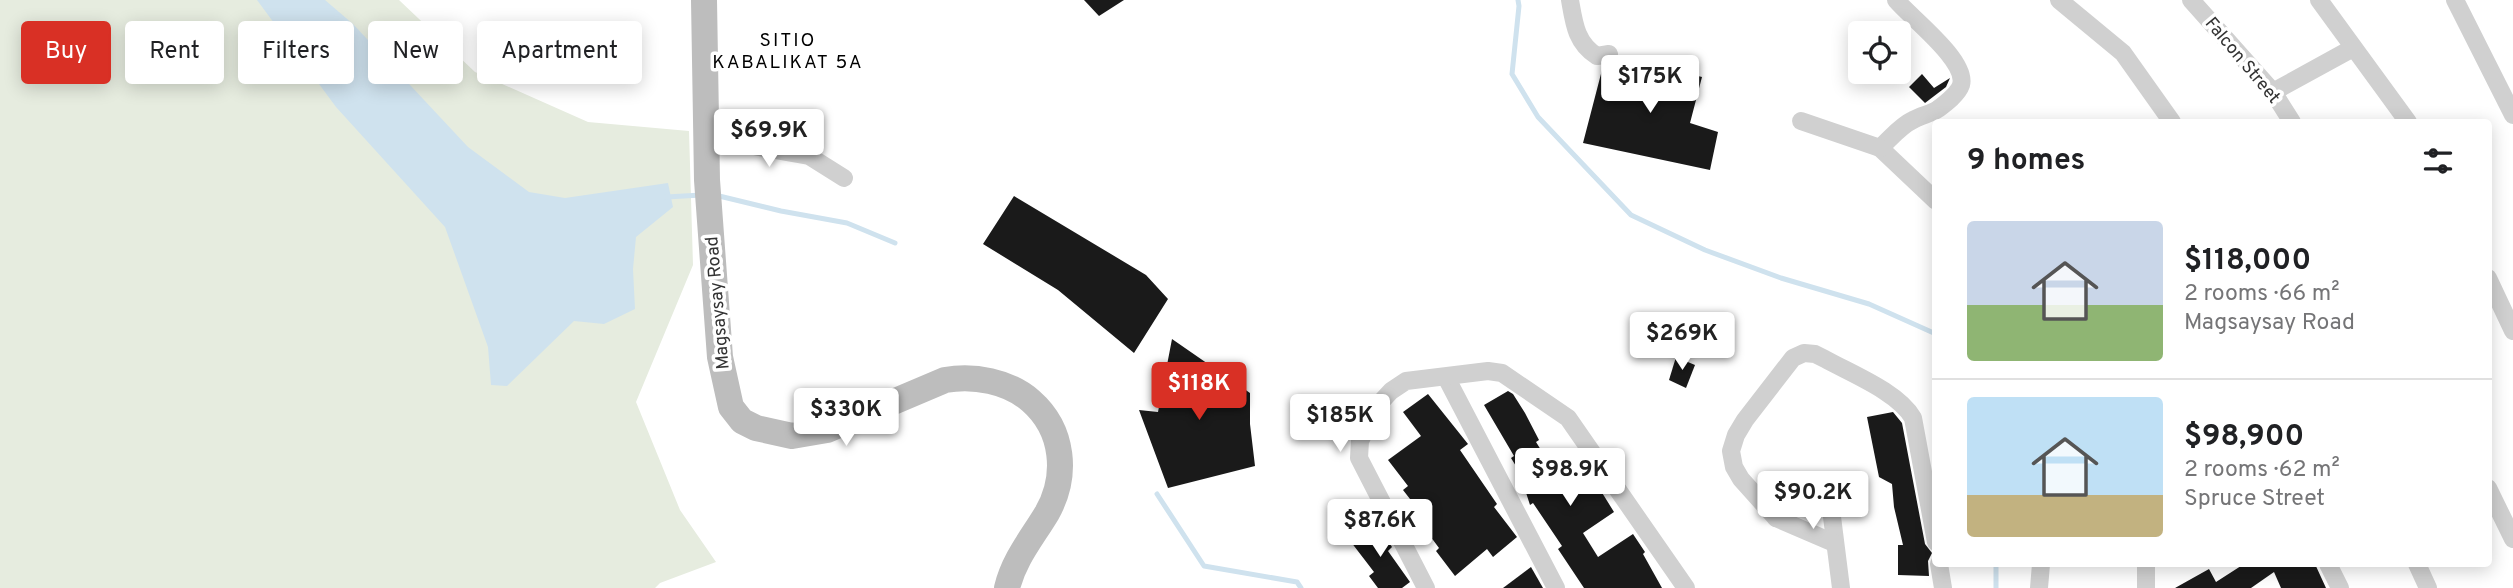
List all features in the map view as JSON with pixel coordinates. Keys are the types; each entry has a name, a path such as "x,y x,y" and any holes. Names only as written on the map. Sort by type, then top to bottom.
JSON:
{"main road":[{"name":"Magsaysay Road","path":"704,0 704,137 720,357 731,407 742,421 756,428 792,436 827,430 945,380 963,377 986,380 1020,393 1043,415 1056,434 1061,453 1058,484 1048,510 1022,550 1007,588"}],"street":[{"path":"1570,0 1576,32 1587,49 1597,56 1609,54"},
{"path":"1880,148 1896,131 1912,120 1936,111 1951,98 1962,83 1961,73 1952,58 1896,0"},
{"path":"2059,0 2123,53 2170,119"},
{"name":"Falcon Street","path":"2191,0 2273,92 2290,119"},
{"path":"2319,0 2406,119"},
{"path":"2455,0 2513,115"},
{"path":"2273,92 2353,48"},
{"path":"1801,121 1880,148 1932,197"},
{"path":"704,137 809,156 844,178"},
{"path":"2492,286 2513,331"},
{"path":"1834,543 1776,518 1741,479 1734,467 1731,451 1745,420 1784,368 1793,358 1804,353 1815,354 1896,399 1907,408 1913,418 1932,520"},
{"path":"1426,588 1359,458 1360,441 1378,405 1391,391 1406,381 1488,371 1502,373 1568,418 1686,588"},
{"path":"1446,377 1556,588"},
{"path":"1776,518 1797,491 1808,482 1825,484 1829,493 1841,588"},
{"path":"2492,496 2513,539"},
{"path":"1940,567 1943,588"},
{"path":"2039,588 2041,567"},
{"path":"2146,567 2146,588"},
{"path":"2330,567 2340,588"},
{"path":"2418,567 2428,588"}],"shaded area":[{"path":"0,0 399,0 421,21 368,21 368,84 463,84 463,61 477,73 477,84 502,84 588,122 689,131 693,265 636,402 680,510 716,562 660,583 655,588 0,588"}],"water":[{"path":"257,0 325,0 350,21 273,21"},
{"path":"354,25 368,40 368,84 409,84 468,147 529,192 565,198 668,183 673,207 636,237 633,269 635,309 604,324 574,321 507,386 491,385 488,347 445,227 336,107 319,84 354,84"}],"building":[{"path":"1084,0 1124,0 1099,16"},
{"path":"1622,57 1702,77 1690,123 1718,132 1710,170 1583,143 1602,70 1617,72"},
{"path":"1922,74 1934,88 1950,78 1946,87 1925,103 1909,87"},
{"path":"1014,196 1146,275 1168,299 1134,353 1058,290 983,244"},
{"path":"1172,339 1250,393 1250,424 1255,466 1168,488 1139,410 1158,412"},
{"path":"1676,357 1695,365 1686,388 1669,380"},
{"path":"1508,391 1513,394 1525,413 1539,440 1536,442 1564,487 1588,470 1614,512 1583,533 1598,557 1633,534 1662,588 1584,588 1558,549 1562,546 1533,503 1530,505 1519,471 1511,458 1514,456 1484,405"},
{"path":"1428,394 1468,444 1460,450 1497,504 1494,507 1517,537 1493,557 1487,549 1455,576 1436,551 1439,548 1419,521 1424,517 1403,490 1408,486 1388,460 1421,436 1403,412"},
{"path":"1893,412 1902,423 1925,544 1932,553 1928,561 1929,576 1898,575 1898,545 1903,545 1894,507 1892,484 1879,477 1867,417"},
{"path":"1376,523 1392,547 1388,551 1410,582 1402,588 1378,588 1369,576 1374,572 1351,542"},
{"path":"1531,567 1543,588 1503,588"},
{"path":"2239,567 2316,567 2326,588 2281,588 2274,572 2251,588 2175,588 2209,569 2216,582"}],"waterway":[{"path":"1518,0 1512,74 1538,117 1631,215 1705,250 1781,278 1869,304 1932,332"},
{"path":"666,197 702,195"},
{"path":"715,195 847,223 895,243"},
{"path":"1157,494 1204,566 1297,582 1301,588"},
{"path":"1996,567 1996,588"}],"district":[{"name":"SITIO KABALIKAT 5A","path":"788,50"}]}
